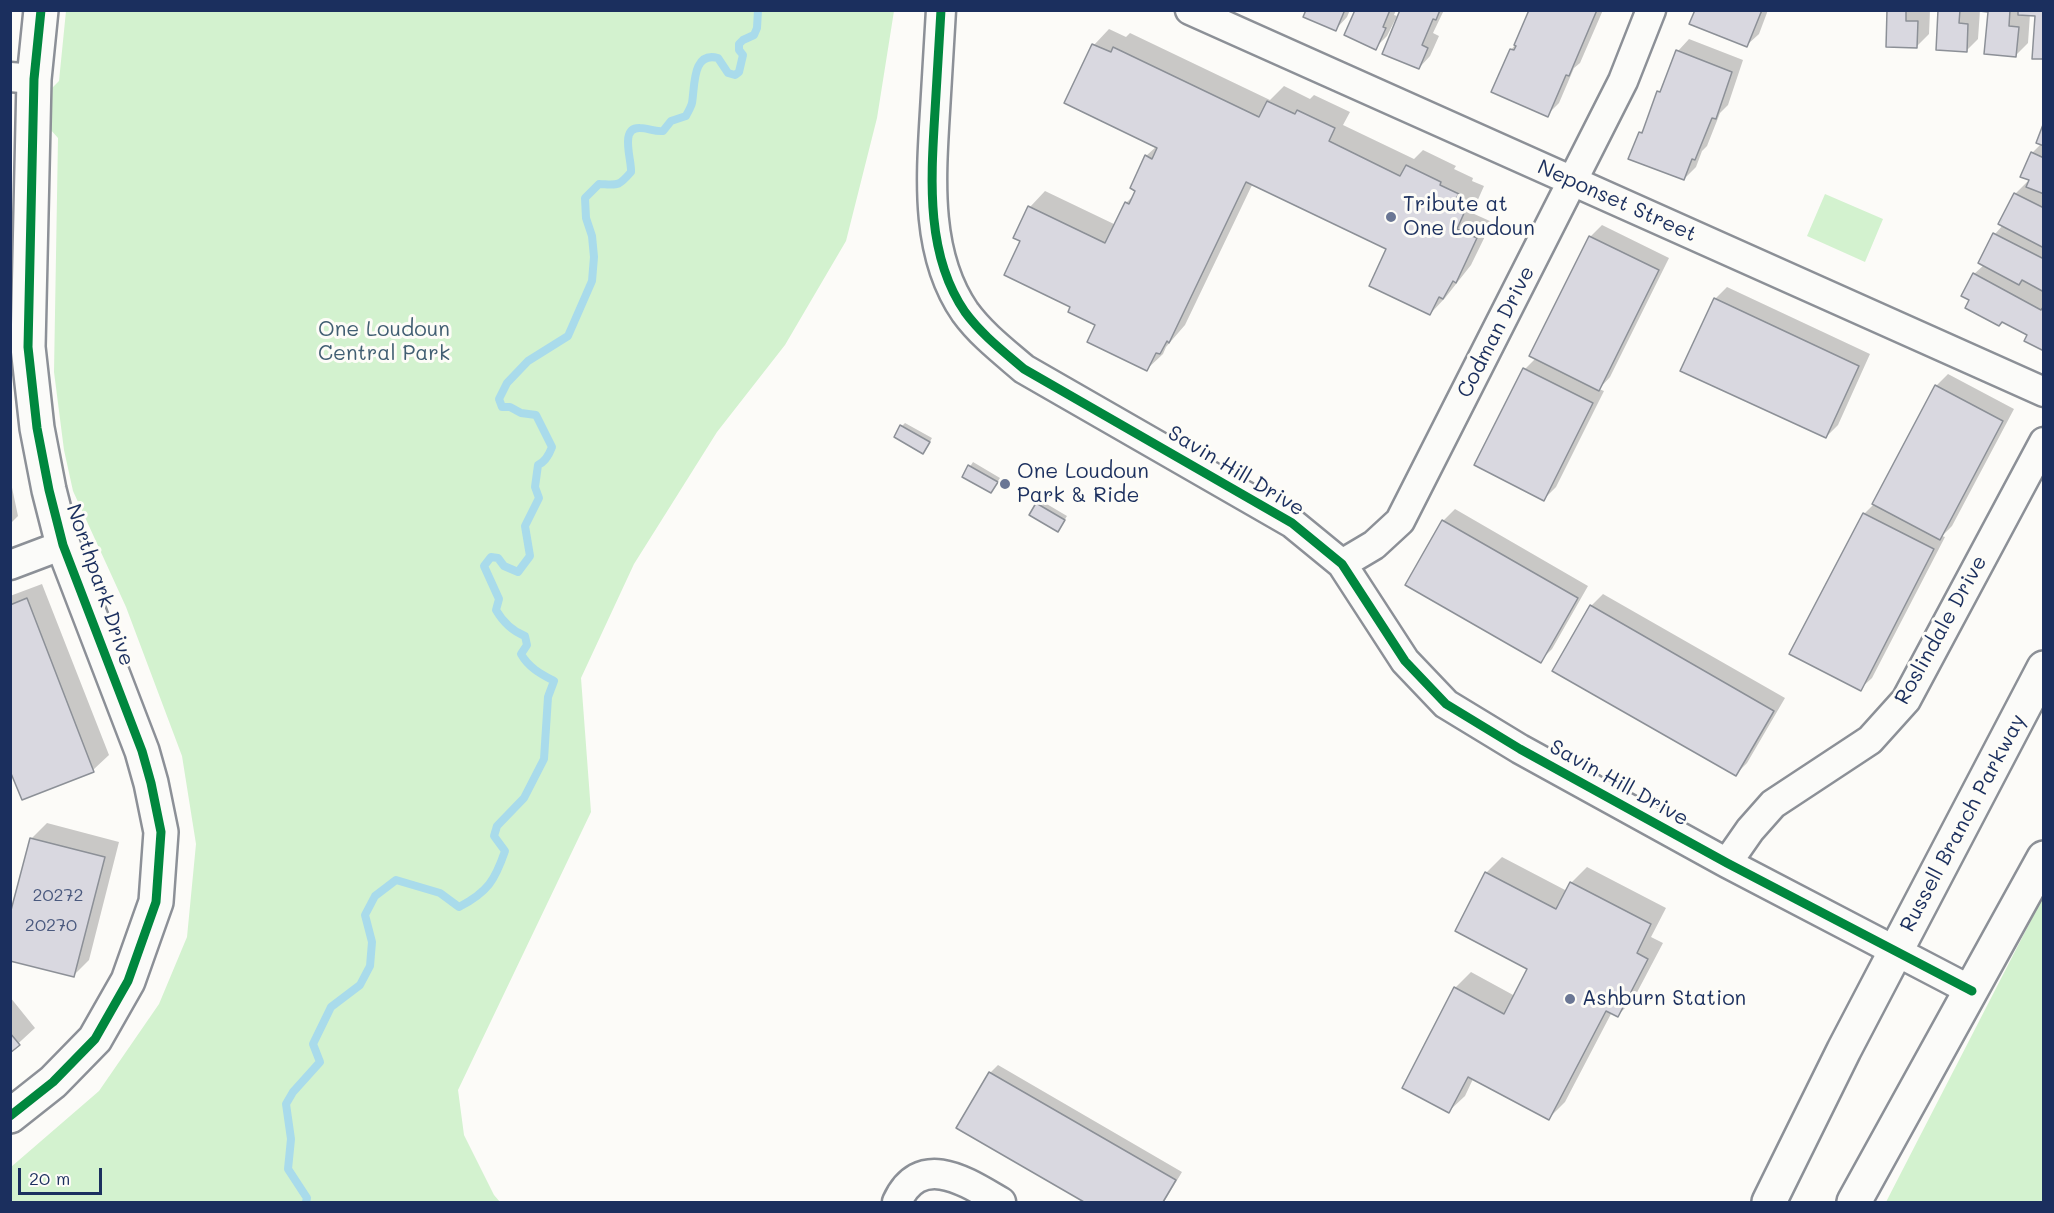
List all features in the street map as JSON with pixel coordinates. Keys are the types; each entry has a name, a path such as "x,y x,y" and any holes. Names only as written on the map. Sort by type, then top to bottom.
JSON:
{"street":[{"name":"Northpark Drive","path":"10,1116 53,1082 95,1039 128,981 156,902 161,832 142,751 63,544 39,438 28,347 22,78 40,10"},
{"name":"Savin Hill Drive","path":"941,10 930,178 938,251 948,278 965,311 991,341 1024,369 1292,523 1342,564 1405,661 1446,704 1520,749 1726,863 1972,991"},
{"name":"Neponset Street","path":"1190,10 2043,392"},
{"name":"Codman Drive","path":"1342,564 1374,545 1400,521 1623,81 1651,10"},
{"name":"Roslindale Drive","path":"1726,863 1773,804 1870,740 1906,700 2043,442"},
{"path":"10,565 63,544"},
{"name":"Russell Branch Parkway","path":"1768,1203 2043,668"},
{"path":"1854,1203 2043,858"},
{"path":"897,1203 901,1194 912,1183 932,1174 962,1180 1002,1203"}],"green space":[{"name":"One Loudoun Central Park","path":"66,11 894,11 877,118 846,241 785,345 717,432 634,564 581,678 591,812 458,1090 464,1135 494,1195 500,1202 11,1202 11,1167 99,1091 159,1004 187,937 196,844 182,756 126,607 73,491 64,450 54,372 58,138 50,129 52,88 59,81"},
{"path":"1825,194 1883,219 1865,262 1807,236"},
{"path":"2043,897 2043,1202 1886,1202"}],"building":[{"path":"1306,10 1341,10 1344,12 1336,31 1303,17"},
{"path":"1355,10 1390,10 1383,27 1386,28 1376,50 1344,35"},
{"path":"1400,10 1440,10 1436,20 1433,19 1422,45 1428,48 1419,69 1382,54"},
{"path":"1529,10 1597,10 1569,76 1566,75 1548,117 1491,92 1510,49 1514,50 1516,46 1514,45"},
{"path":"1695,10 1762,10 1747,47 1689,24"},
{"path":"1887,10 1906,10 1906,21 1918,21 1917,48 1886,47"},
{"path":"1938,10 1960,10 1959,23 1968,24 1967,52 1936,50"},
{"path":"1971,10 2010,10 2009,26 2019,27 2016,57 1984,54 1988,12"},
{"path":"2018,10 2044,10 2044,59 2032,59 2035,16 2018,15"},
{"name":"Tribute at One Loudoun","path":"1092,44 1111,52 1113,47 1259,117 1267,101 1295,114 1297,110 1335,128 1329,141 1400,176 1406,165 1441,182 1440,185 1459,194 1457,197 1469,202 1457,229 1477,238 1456,283 1453,281 1443,299 1439,297 1430,315 1369,286 1386,249 1246,182 1169,343 1167,341 1160,354 1156,353 1147,371 1087,342 1095,325 1068,312 1070,307 1004,275 1020,241 1013,238 1028,206 1105,243 1125,202 1129,204 1135,191 1130,188 1145,155 1152,159 1157,148 1064,103"},
{"path":"1676,50 1732,72 1716,119 1712,118 1684,180 1628,159 1639,132 1642,133 1657,91 1660,92"},
{"path":"2044,122 2044,146 2036,143"},
{"path":"2031,152 2044,158 2044,194 2026,187 2029,180 2020,177"},
{"path":"2014,193 2044,208 2044,248 1998,224"},
{"path":"1993,233 2044,259 2044,292 2022,280 2019,285 1978,263"},
{"path":"1589,236 1659,270 1599,391 1529,356"},
{"path":"1973,273 2041,310 2044,306 2044,351 2024,341 2027,335 2002,322 1999,326 1965,308 1969,300 1961,296"},
{"path":"1714,298 1859,366 1826,438 1680,371"},
{"path":"1523,368 1593,403 1544,501 1474,465"},
{"path":"1935,385 2003,421 1940,540 1872,504"},
{"path":"900,425 930,442 923,454 894,437"},
{"path":"968,465 998,482 991,493 962,477"},
{"path":"1036,503 1065,520 1058,532 1029,515"},
{"path":"1863,513 1934,549 1861,691 1789,654"},
{"path":"1442,520 1578,598 1541,663 1405,585"},
{"path":"27,598 94,772 22,800 10,771 10,605"},
{"path":"1590,605 1774,711 1736,776 1552,671"},
{"path":"30,838 105,857 74,977 10,961 10,914"},
{"name":"Ashburn Station","path":"1485,872 1556,909 1570,882 1651,924 1637,953 1648,959 1618,1017 1606,1011 1549,1120 1468,1077 1449,1113 1402,1088 1454,987 1504,1014 1527,969 1455,931"},
{"path":"10,1033 20,1045 10,1053"},
{"path":"989,1072 1176,1180 1163,1202 1084,1202 956,1128"}],"waterway":[{"path":"306,1202 307,1198 288,1169 291,1139 286,1104 293,1092 320,1062 313,1044 331,1007 360,985 370,966 372,942 365,915 375,896 396,880 440,893 459,907 477,896 494,878 505,851 494,836 497,826 524,798 544,759 548,697 554,681 540,673 524,659 521,654 527,645 525,636 508,626 496,610 499,599 484,566 491,557 498,558 504,566 518,572 530,556 525,526 539,498 535,487 538,465 543,462 552,447 536,415 521,413 510,407 502,407 499,399 507,383 528,361 568,336 592,281 594,257 592,236 586,218 585,198 599,184 617,184 631,172 628,138 634,129 663,131 671,121 686,116 692,103 696,72 703,60 710,57 718,58 728,73 735,75 739,72 743,55 739,50 739,44 754,35 757,28 758,10"}],"cycle path":[{"path":"10,1116 53,1082 95,1039 128,981 156,902 161,832 142,751 63,545 37,428 28,347 34,79 41,10"},
{"path":"941,10 932,163 937,241 952,289 965,312 985,335 1024,369 1292,523 1342,564 1405,661 1446,704 1520,749 1727,863 1972,991"}],"place":[{"name":"Tribute at One Loudoun","path":"1391,217"},
{"name":"One Loudoun Park & Ride","path":"1005,484"},
{"name":"Ashburn Station","path":"1570,999"}]}
